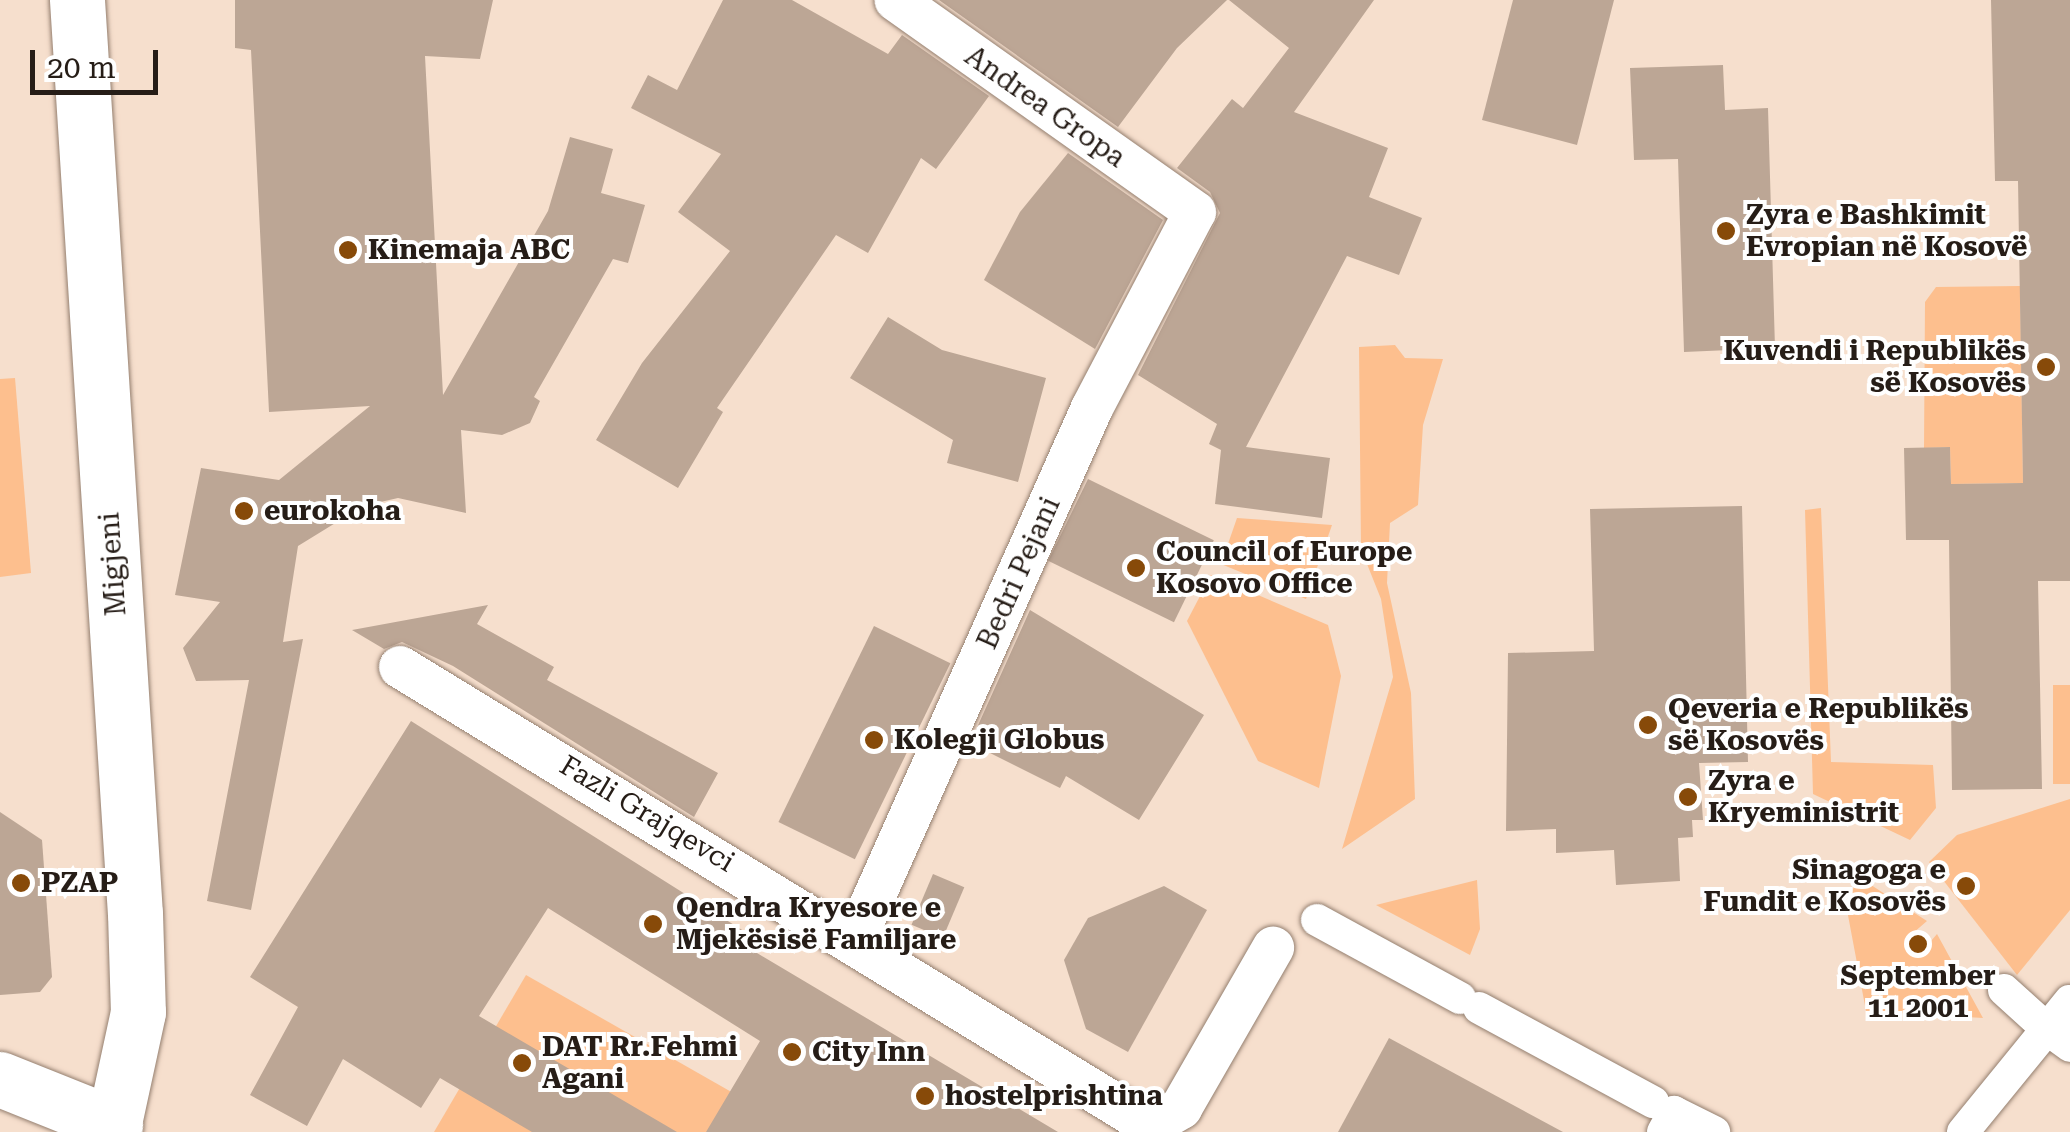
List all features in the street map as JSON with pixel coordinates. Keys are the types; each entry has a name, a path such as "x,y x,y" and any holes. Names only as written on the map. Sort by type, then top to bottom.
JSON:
{"main road":[{"name":"Migjeni","path":"77,0 135,913 138,1012 119,1130"},
{"path":"0,1080 119,1130"}],"street":[{"name":"Andrea Gropa","path":"896,0 1194,212"},
{"name":"Bedri Pejani","path":"854,940 1092,408 1194,212"},
{"name":"Fazli Grajqevci","path":"400,667 854,940 1143,1127"},
{"path":"1317,920 1470,1003 1658,1117 1674,1112 1714,1132"},
{"path":"1143,1127 1181,1108 1272,948"},
{"path":"2004,990 2059,1037"},
{"path":"1963,1132 2059,1037 2070,1001"}],"shaded area":[{"path":"2020,286 2023,483 1951,484 1950,447 1924,448 1925,302 1936,287"},
{"path":"1395,345 1405,358 1443,359 1423,425 1418,505 1390,523 1387,583 1411,693 1415,799 1342,849 1393,677 1381,599 1361,549 1359,347"},
{"path":"15,378 31,573 0,577 0,379"},
{"path":"1821,508 1831,762 1933,765 1936,808 1910,840 1813,794 1805,510"},
{"path":"1237,518 1332,525 1306,599 1221,564"},
{"path":"1211,575 1328,625 1341,676 1319,788 1258,761 1187,621"},
{"path":"2053,685 2070,685 2070,784 2053,784"},
{"path":"2070,799 2070,910 2017,975 1929,862 1957,835"},
{"path":"1857,876 1927,921 1905,940 1919,955 1937,934 1983,1018 1866,1011 1847,910"},
{"path":"1477,880 1480,929 1470,955 1376,905"},
{"path":"526,975 742,1098 722,1132 434,1132"}],"building":[{"path":"235,0 493,0 480,59 425,56 443,395 548,211 570,137 613,149 601,193 645,205 628,263 613,259 534,397 540,401 530,423 502,435 461,430 466,513 398,498 363,506 298,546 283,642 303,639 251,910 207,901 249,680 196,681 183,648 220,602 175,595 201,468 279,480 370,406 269,412 251,50 235,48"},
{"path":"723,0 792,0 888,54 902,35 989,96 936,169 921,158 868,253 836,235 717,408 723,412 678,488 596,440 642,363 730,251 678,212 721,154 631,108 648,75 677,90"},
{"path":"939,0 1227,0 1177,48 1118,127"},
{"path":"1229,0 1374,0 1294,112 1388,148 1369,197 1422,218 1399,275 1347,256 1246,447 1330,458 1322,518 1215,504 1221,450 1209,444 1217,424 1138,375 1220,213 1210,192 1177,168 1232,99 1243,108 1289,48"},
{"path":"1513,0 1614,0 1577,145 1482,120"},
{"name":"Kuvendi i Republikës së Kosovës","path":"1991,0 2070,0 2070,581 2038,581 2042,789 1952,790 1949,540 1906,540 1904,448 1950,447 1951,484 2023,483 2018,181 1995,181"},
{"name":"Zyra e Bashkimit Evropian në Kosovë","path":"1723,65 1725,110 1768,108 1775,348 1684,352 1678,159 1634,160 1630,68"},
{"path":"1068,153 1163,220 1095,349 984,280 1020,212"},
{"path":"888,317 942,350 1046,378 1018,482 947,463 953,440 850,378"},
{"path":"1088,479 1214,540 1174,622 1048,561"},
{"path":"1742,506 1748,762 1699,763 1703,820 1692,820 1693,837 1678,838 1680,881 1616,885 1614,850 1556,853 1556,829 1506,831 1508,653 1594,651 1590,509"},
{"path":"488,605 477,624 554,667 547,680 718,773 694,817 453,666 402,642 384,649 352,630"},
{"path":"1030,610 1204,715 1139,820 1066,776 1060,788 970,743"},
{"path":"874,626 950,663 855,859 778,822"},
{"path":"411,721 758,940 752,950 1058,1132 706,1132 760,1041 548,908 479,1016 677,1132 532,1132 440,1078 421,1108 343,1059 307,1126 250,1095 298,1007 250,977"},
{"path":"0,812 42,840 52,977 40,992 0,995"},
{"path":"933,874 964,887 943,938 912,925"},
{"path":"1164,886 1207,910 1128,1052 1086,1029 1064,960 1088,918"},
{"path":"1389,1038 1563,1132 1338,1132"}],"place":[{"name":"Zyra e Bashkimit Evropian në Kosovë","path":"1726,231"},
{"name":"Kinemaja ABC","path":"348,250"},
{"name":"Kuvendi i Republikës së Kosovës","path":"2046,367"},
{"name":"eurokoha","path":"244,511"},
{"name":"Council of Europe Kosovo Office","path":"1136,568"},
{"name":"Qeveria e Republikës së Kosovës","path":"1648,725"},
{"name":"Kolegji Globus","path":"874,740"},
{"name":"Zyra e Kryeministrit","path":"1688,797"},
{"name":"PZAP","path":"21,883"},
{"name":"Sinagoga e Fundit e Kosovës","path":"1966,886"},
{"name":"Qendra Kryesore e Mjekësisë Familjare","path":"653,924"},
{"name":"September 11 2001","path":"1918,944"},
{"name":"City Inn","path":"792,1052"},
{"name":"DAT Rr.Fehmi Agani","path":"522,1063"},
{"name":"hostelprishtina","path":"925,1096"}]}
